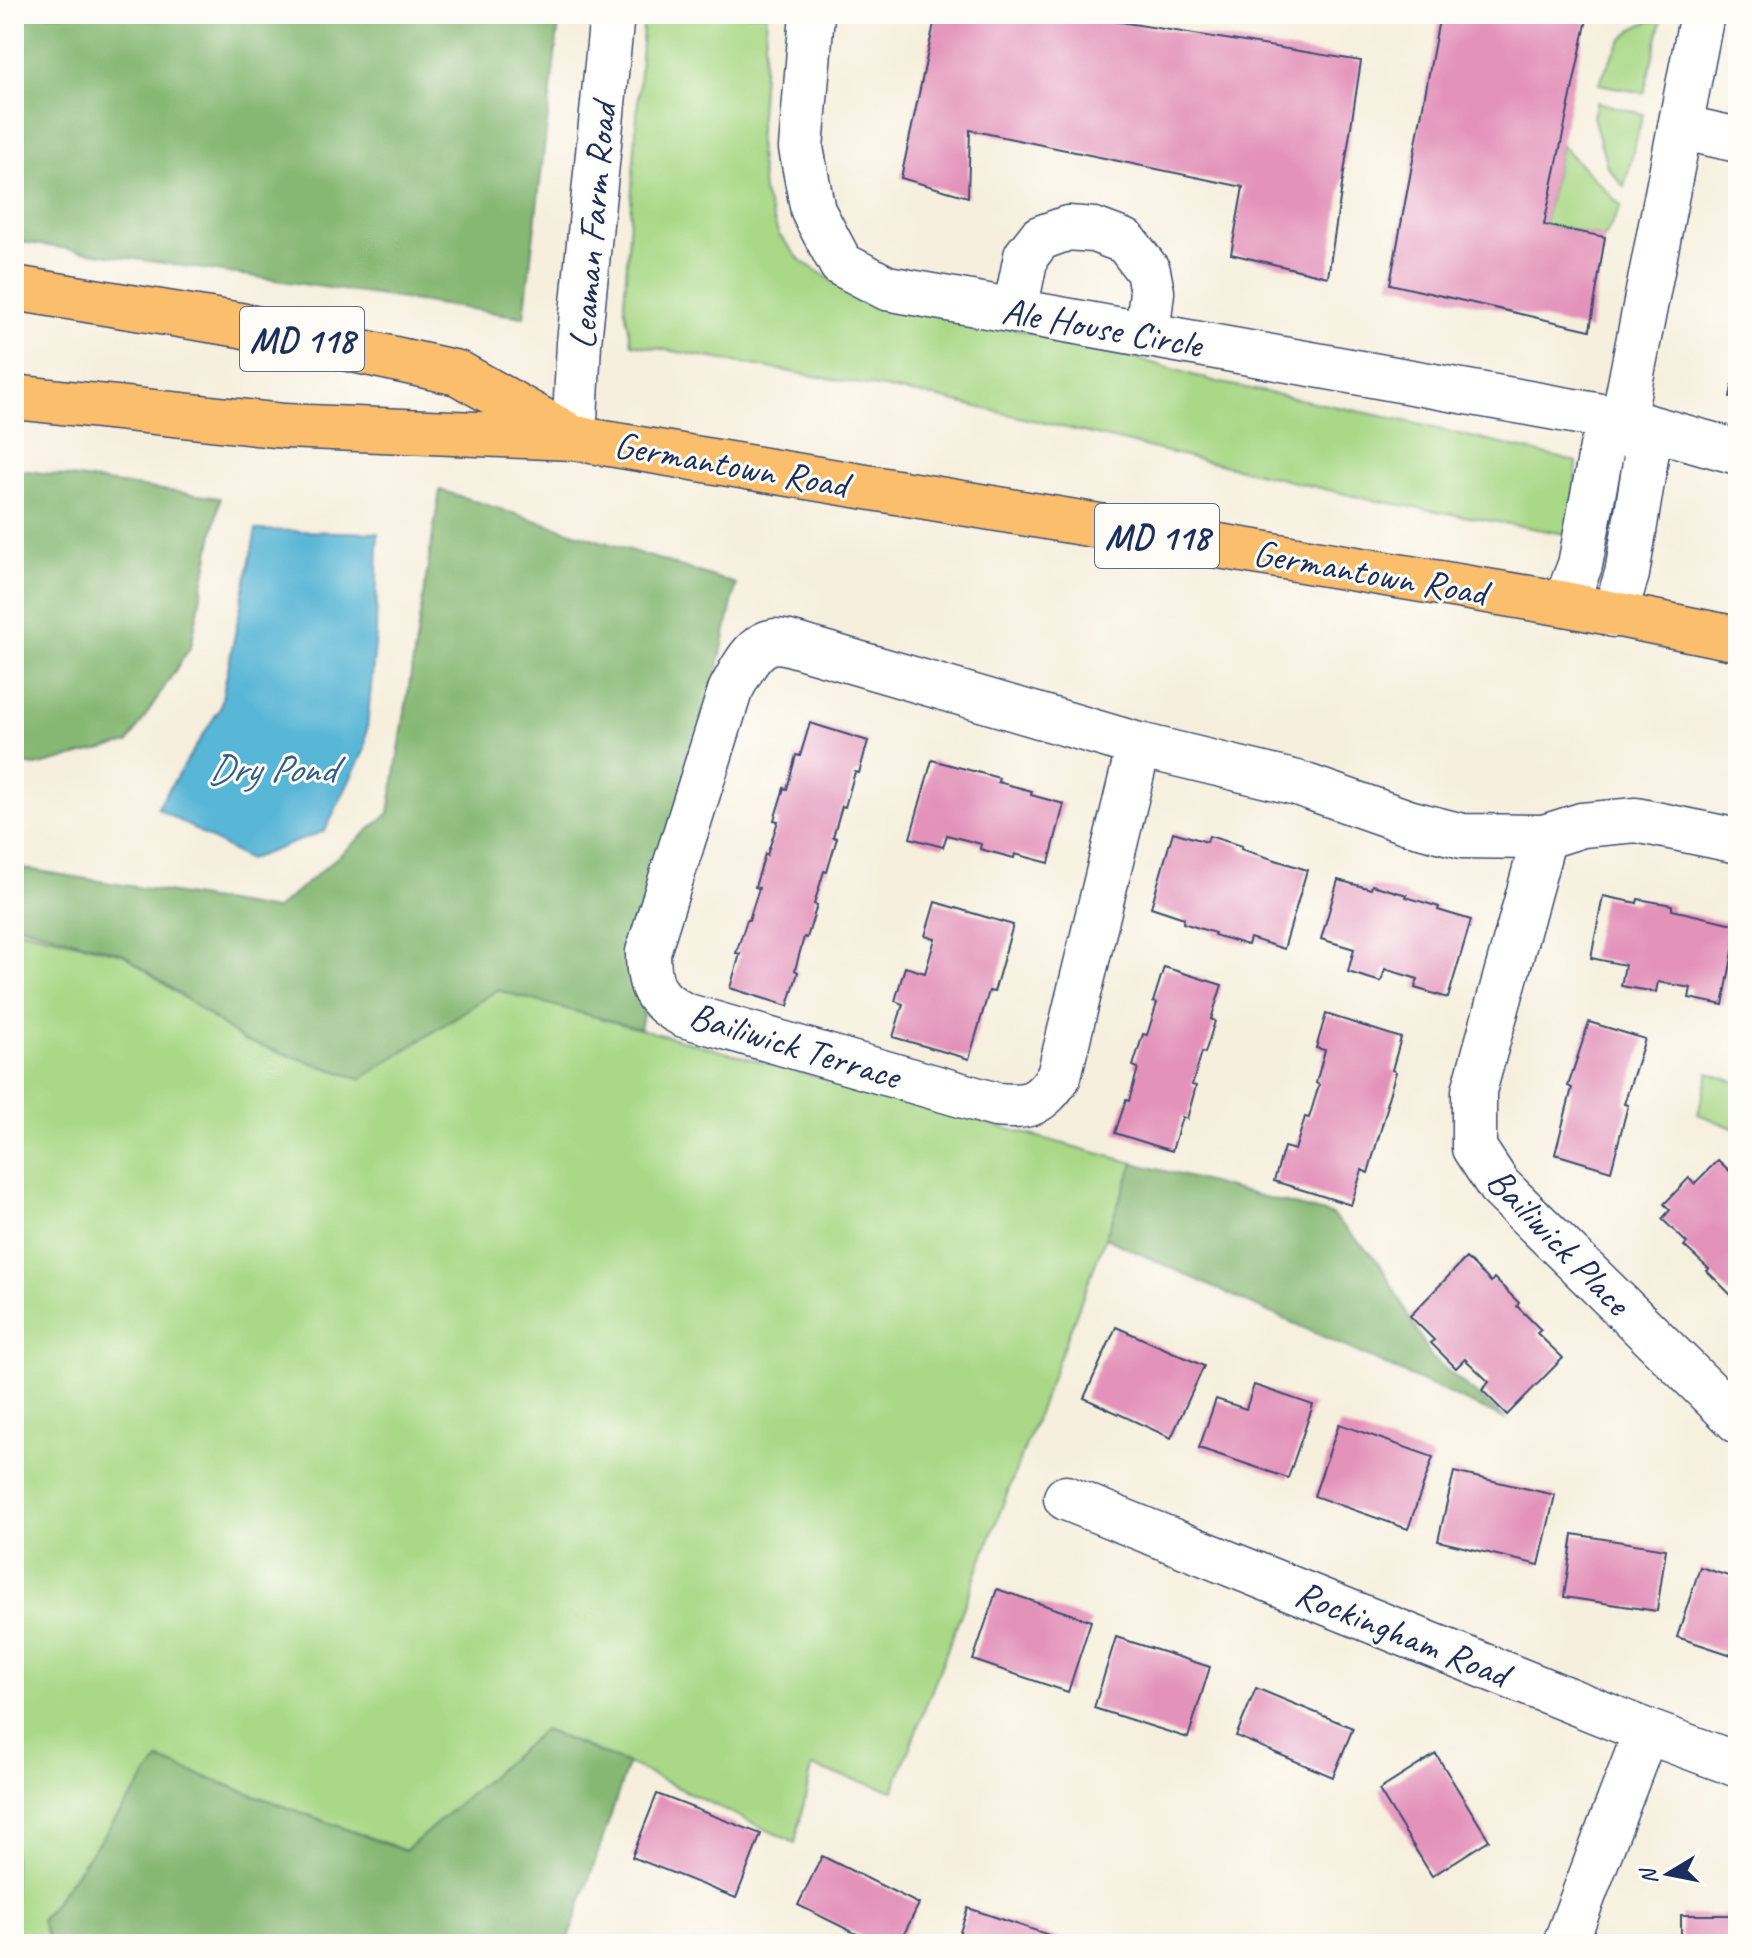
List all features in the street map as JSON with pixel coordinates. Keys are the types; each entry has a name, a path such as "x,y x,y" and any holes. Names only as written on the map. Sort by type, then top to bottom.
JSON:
{"main road":[{"name":"Germantown Road","path":"14,288 240,325 458,373 574,438"},
{"name":"Germantown Road","path":"14,397 284,426 574,438 1565,604 1738,639"}],"street":[{"name":"Leaman Farm Road","path":"574,438 579,343 612,14"},
{"name":"Ale House Circle","path":"812,14 801,148 813,211 841,264 887,288 1623,420 1738,452"},
{"path":"1565,604 1580,565 1602,447 1623,420 1702,14"},
{"path":"1680,127 1738,140"},
{"path":"1015,311 1026,256 1040,238 1068,228 1094,230 1126,242 1148,271 1152,292 1147,335"},
{"path":"1614,615 1627,574 1647,451 1623,420"},
{"name":"Bailiwick Terrace","path":"1139,745 1059,1076 1048,1093 1035,1103 1016,1107 996,1105 684,1015 657,995 648,976 648,952 730,691 744,665 763,646 775,641 1139,745 1297,783 1408,822 1462,836 1544,837 1582,825 1636,820 1738,841"},
{"name":"Bailiwick Place","path":"1544,837 1474,1091 1474,1148 1499,1186 1738,1421"},
{"name":"Rockingham Road","path":"1066,1498 1738,1765"},
{"path":"1565,1944 1646,1731"}],"green space":[{"path":"14,14 560,14 524,317 14,241"},
{"path":"644,14 767,14 758,143 763,191 779,235 800,260 853,294 1118,353 1217,382 1396,419 1577,462 1571,535 1367,499 935,397 632,344 624,305"},
{"path":"1662,19 1644,93 1599,84 1615,50 1629,33 1638,26"},
{"path":"1597,102 1643,114 1624,187 1607,166 1593,116"},
{"path":"1561,145 1621,206 1605,237 1544,225"},
{"path":"14,469 220,498 191,646 128,743 36,766 14,763"},
{"path":"440,490 736,584 640,1029 497,990 361,1079 243,1040 123,954 14,924 14,867 275,910 389,813"},
{"path":"14,928 123,954 243,1040 360,1079 497,990 1134,1163 893,1791 812,1767 795,1843 628,1764 544,1730 406,1851 160,1760 41,1920 51,1944 14,1944"},
{"path":"1709,1073 1738,1083 1738,1130 1698,1114"},
{"path":"1134,1163 1332,1215 1379,1262 1431,1357 1507,1420 1105,1238"},
{"path":"543,1730 628,1764 567,1944 51,1944 41,1921 159,1760 405,1851"}],"water":[{"name":"Dry Pond","path":"256,530 378,533 376,634 365,749 325,831 248,860 157,808 220,708"}],"building":[{"path":"936,14 1071,14 1361,61 1328,277 1231,254 1243,187 970,130 968,197 901,178"},
{"path":"1440,14 1588,14 1544,225 1605,237 1590,330 1390,284"},
{"path":"1738,363 1738,398 1730,397"},
{"path":"810,723 868,741 859,773 855,772 845,807 842,806 833,837 837,838 814,904 817,905 807,938 804,937 788,1006 730,988 740,954 736,953 778,821 774,820"},
{"path":"932,760 999,778 998,782 1064,804 1049,863 980,849 981,844 947,835 943,847 910,838"},
{"path":"1173,832 1207,842 1209,836 1307,870 1284,949 1250,938 1248,945 1214,935 1183,923 1184,918 1151,907"},
{"path":"1338,880 1407,895 1439,907 1438,910 1471,920 1448,998 1415,988 1418,979 1385,969 1381,982 1348,972 1354,949 1321,939"},
{"path":"1603,896 1637,903 1638,899 1672,905 1672,910 1738,925 1723,1005 1689,998 1691,988 1658,982 1656,992 1621,986 1625,965 1591,958"},
{"path":"935,902 1013,925 994,992 989,991 969,1059 893,1037 903,1004 895,1001 905,967 925,973 935,939 925,936"},
{"path":"1164,967 1222,985 1211,1019 1215,1021 1192,1085 1196,1086 1187,1119 1182,1117 1172,1151 1115,1133 1126,1100 1129,1101 1138,1068 1133,1066 1143,1034 1147,1035"},
{"path":"1326,1014 1401,1038 1392,1070 1396,1072 1388,1105 1368,1173 1362,1170 1351,1205 1274,1181 1284,1147 1295,1150 1305,1117 1309,1118 1325,1050 1316,1048"},
{"path":"1589,1022 1645,1039 1624,1104 1628,1105 1611,1171 1555,1154 1572,1088 1568,1086"},
{"path":"1718,1160 1738,1179 1738,1191 1734,1196 1738,1200 1738,1297 1735,1293 1732,1296 1707,1271 1709,1269 1684,1246 1687,1243 1662,1219 1670,1210 1664,1204 1689,1178 1694,1184"},
{"path":"1466,1258 1491,1282 1494,1278 1519,1303 1517,1306 1541,1330 1537,1333 1563,1358 1507,1415 1482,1390 1489,1382 1465,1359 1456,1368 1410,1316"},
{"path":"1116,1327 1204,1366 1171,1438 1084,1398"},
{"path":"1254,1385 1313,1405 1288,1478 1199,1448 1216,1399 1246,1409"},
{"path":"1339,1424 1433,1457 1408,1529 1314,1496"},
{"path":"1454,1472 1555,1495 1539,1565 1438,1541"},
{"path":"1573,1534 1666,1549 1657,1611 1564,1597"},
{"path":"1700,1567 1738,1579 1738,1657 1677,1637"},
{"path":"997,1589 1091,1621 1068,1692 973,1660"},
{"path":"1116,1637 1210,1667 1188,1738 1094,1708"},
{"path":"1256,1688 1353,1728 1333,1777 1236,1736"},
{"path":"1436,1754 1489,1840 1432,1876 1379,1790"},
{"path":"657,1794 761,1834 736,1898 632,1857"},
{"path":"822,1856 919,1904 899,1944 877,1944 798,1905"},
{"path":"968,1908 1073,1943 1073,1944 956,1944"},
{"path":"1681,1915 1738,1915 1738,1944 1681,1944"}]}
